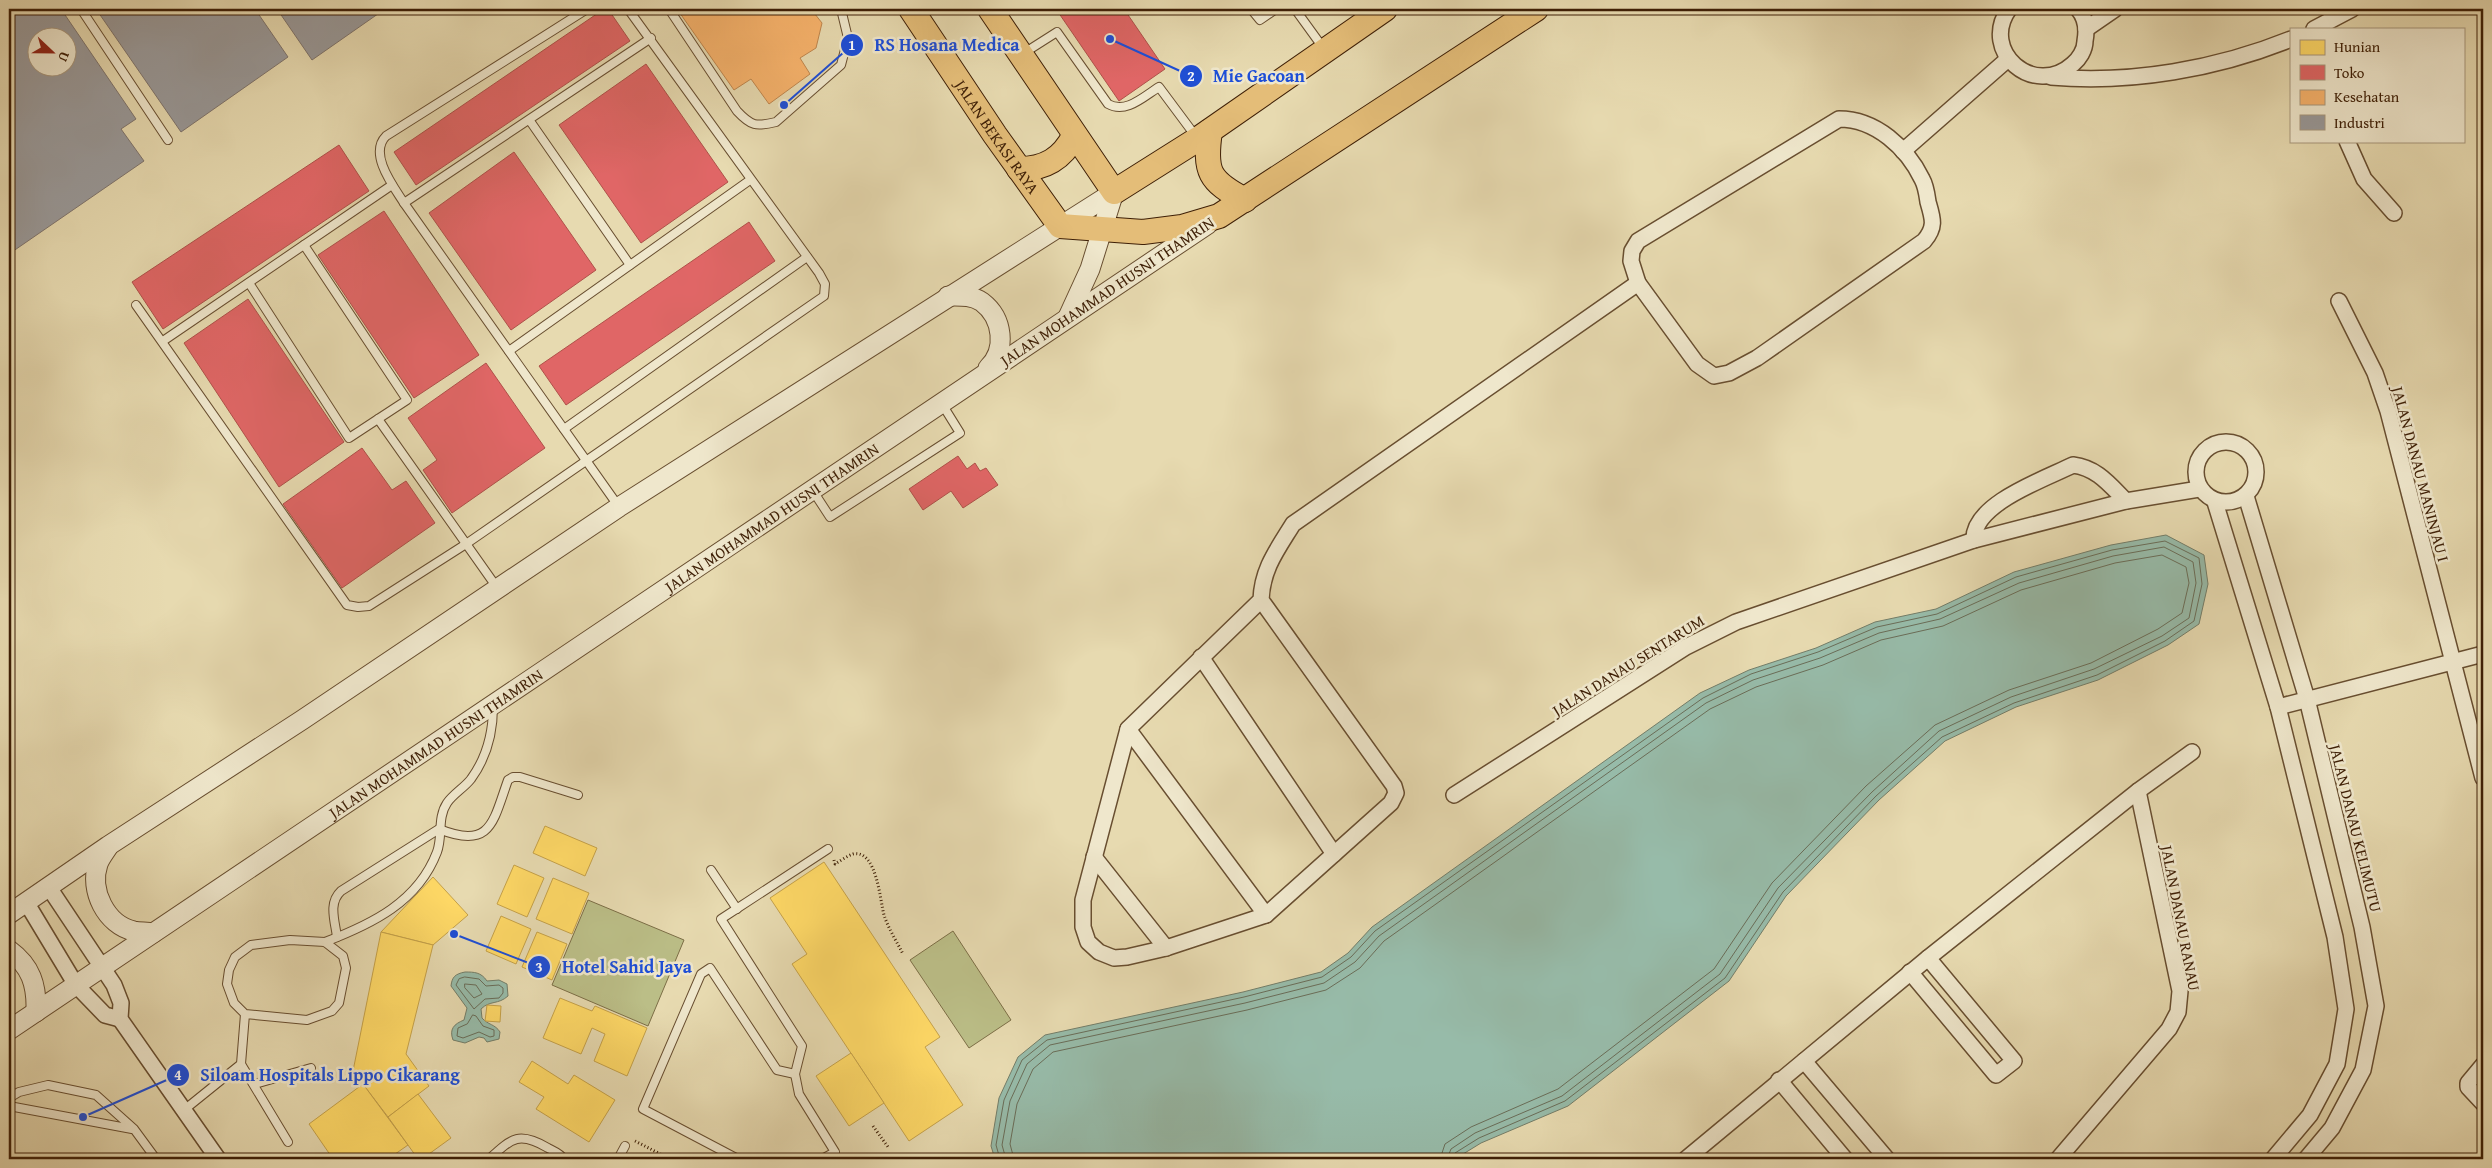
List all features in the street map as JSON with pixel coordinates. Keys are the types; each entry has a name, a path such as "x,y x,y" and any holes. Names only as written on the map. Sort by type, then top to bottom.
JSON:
{"main road":[{"name":"JALAN BEKASI RAYA","path":"911,9 1019,169 1060,226"},
{"path":"990,9 1074,136 1114,192 1204,135 1325,51 1375,11"},
{"name":"JALAN MOHAMMAD HUSNI THAMRIN","path":"1220,216 1536,9"},
{"path":"1204,135 1209,170 1224,189 1245,200"},
{"path":"1019,169 1033,169 1046,165 1058,158 1068,148 1074,136"},
{"path":"1060,226 1103,231 1143,232 1182,227 1220,216"}],"street":[{"path":"2009,9 2004,15 2000,30 2002,45 2008,59 2020,70 2034,76 2106,78 2173,72 2257,53 2290,39"},
{"path":"2051,77 2066,71 2078,60 2085,45 2086,29 2078,9"},
{"path":"2086,29 2116,9"},
{"path":"2318,28 2333,24 2352,9"},
{"path":"1903,151 2008,59"},
{"path":"1839,119 1856,119 1878,129 1903,151 1923,180 1932,218 1932,232 1928,237 1757,358 1729,373 1714,376 1697,364 1638,283 1631,261 1632,251 1638,242 1839,119"},
{"path":"2347,142 2364,179 2394,213"},
{"path":"9,914 108,846 302,720 619,508 948,296 1114,192"},
{"path":"1068,318 1090,269 1114,192"},
{"name":"JALAN MOHAMMAD HUSNI THAMRIN","path":"9,1030 494,705 940,402 1220,216"},
{"path":"1261,600 1128,729 1083,900 1083,927 1088,942 1099,952 1114,958 1127,957 1166,948 1266,915 1392,803 1396,793 1394,786 1261,600 1262,582 1272,558 1293,524 1638,283"},
{"path":"948,296 965,296 981,302 994,314 1000,330 1000,347 994,363 981,375"},
{"name":"JALAN DANAU MANINJAU I","path":"2339,302 2375,374 2388,411 2483,778"},
{"path":"2215,502 2231,503 2246,496 2256,479 2254,459 2240,444 2220,441 2203,451 2194,469 2199,489 2215,502 2278,707 2335,937 2346,1009 2337,1064 2310,1115 2273,1159"},
{"path":"1974,540 1976,528 1989,509 2073,465 2088,467 2098,473 2126,500"},
{"name":"JALAN DANAU SENTARUM","path":"1454,795 1686,647 1736,622 1974,540 2126,500 2199,489"},
{"name":"JALAN DANAU KELIMUTU","path":"2246,496 2307,698 2362,927 2376,1006 2363,1070 2332,1128 2306,1159"},
{"path":"2278,707 2483,654"},
{"path":"1201,657 1334,854"},
{"path":"1128,729 1266,915"},
{"path":"1686,1159 1910,972 2138,790 2192,752"},
{"name":"JALAN DANAU RANAU","path":"2058,1159 2169,1029 2178,1012 2180,991 2138,790"},
{"path":"108,846 98,864 95,885 101,905 114,921 133,931 153,933"},
{"path":"1094,857 1166,948"},
{"path":"48,886 104,968 121,1003 120,1018 218,1159"},
{"path":"26,902 76,986 106,1014 120,1018"},
{"path":"9,950 21,959 31,975 36,993 36,1012"},
{"path":"1910,972 1996,1076 2014,1061 1928,958"},
{"path":"1804,1061 1887,1159"},
{"path":"2483,1065 2468,1083 2468,1087 2483,1103"},
{"path":"1779,1080 1845,1159"}],"lane":[{"path":"81,9 168,140"},
{"path":"587,9 386,136 381,143 379,151 392,185 404,203 619,508"},
{"path":"136,305 347,605 369,606 466,544 824,296 825,284 807,257 750,180 651,38 628,9"},
{"path":"669,9 738,111 749,123 762,125 776,122 840,65 848,38 842,9"},
{"path":"1252,9 1260,20 1276,9"},
{"path":"1295,9 1325,51"},
{"path":"1020,56 1057,32 1108,104 1116,108 1125,108 1159,87 1204,135"},
{"path":"404,203 530,121 651,38"},
{"path":"530,121 630,265"},
{"path":"508,351 750,180"},
{"path":"163,341 392,185"},
{"path":"249,283 349,438 408,400 304,245"},
{"path":"564,429 807,257"},
{"path":"812,489 830,517 960,433 940,402"},
{"path":"378,419 498,588"},
{"path":"325,942 343,956 346,968 339,1003 332,1012 307,1020 245,1014 234,1003 227,984 229,970 235,957 250,945 290,940 325,942 337,938 356,930 395,908 418,886 431,866 438,850 439,829 446,804 471,779 486,752 493,730 494,705"},
{"path":"439,829 459,837 473,838 487,830 508,780 513,777 520,777 578,795"},
{"path":"337,938 332,905 335,896 439,829"},
{"path":"822,1159 834,1152 799,1094 795,1074 802,1046 721,919 828,849"},
{"path":"711,870 737,909"},
{"path":"738,1159 643,1109 701,974 710,968 777,1070 795,1074"},
{"path":"245,1014 242,1064 288,1142"},
{"path":"184,1110 242,1064"},
{"path":"254,1084 311,1068"},
{"path":"9,1098 19,1092 48,1085 96,1095 134,1129 156,1159"},
{"path":"9,1106 134,1129"},
{"path":"489,1159 503,1145 519,1138 530,1138 564,1159"},
{"path":"618,1159 625,1146"},
{"path":"9,1157 20,1159"}],"path":[{"path":"828,849 836,864 853,854 861,855 867,859 875,873 884,916 902,954"},
{"path":"874,1126 888,1147"},
{"path":"625,1146 634,1140 670,1159"}],"green space":[{"path":"588,900 684,940 648,1026 552,985"},
{"path":"953,931 1011,1020 969,1048 910,960"}],"water":[{"path":"2166,535 2204,555 2208,584 2199,624 2168,645 2098,680 2016,707 1945,741 1879,800 1786,896 1729,981 1568,1106 1481,1143 1455,1159 995,1159 991,1146 999,1098 1018,1057 1045,1035 1243,992 1321,972 1348,953 1372,927 1700,693 1749,670 1816,648 1875,622 1936,609 2014,572 2111,545"},
{"path":"465,972 480,974 487,981 499,980 507,984 508,996 481,1009 482,1018 500,1032 499,1039 487,1042 484,1038 479,1037 465,1043 453,1040 452,1030 455,1025 464,1020 467,1008 451,986 451,983 455,976"}],"building: Hunian":[{"path":"545,826 597,848 585,876 533,853"},
{"path":"824,862 940,1037 925,1047 963,1105 909,1141 792,964 807,954 770,898"},
{"path":"514,865 544,878 527,917 497,904"},
{"path":"433,877 468,915 433,945 381,932"},
{"path":"553,878 589,893 572,934 536,919"},
{"path":"501,916 531,929 516,964 486,951"},
{"path":"381,932 433,945 406,1054 429,1086 388,1117 353,1071"},
{"path":"537,932 567,944 552,980 522,967"},
{"path":"560,998 592,1011 595,1006 647,1028 627,1076 594,1061 605,1034 592,1028 581,1054 543,1038"},
{"path":"487,1005 501,1006 500,1022 485,1021"},
{"path":"851,1053 884,1103 849,1126 816,1076"},
{"path":"532,1061 568,1084 574,1075 615,1100 589,1142 536,1109 544,1097 519,1082"},
{"path":"363,1084 408,1145 388,1159 333,1159 309,1124"},
{"path":"418,1094 451,1138 422,1159 418,1159 388,1117"}],"building: Toko":[{"path":"604,9 608,9 630,41 416,185 394,152"},
{"path":"1056,9 1124,9 1165,69 1119,101"},
{"path":"646,64 728,182 641,243 559,125"},
{"path":"339,145 369,191 163,329 132,282"},
{"path":"514,152 596,270 511,330 429,213"},
{"path":"384,211 479,355 414,398 318,255"},
{"path":"749,222 775,261 566,405 539,366"},
{"path":"248,299 344,442 279,487 184,343"},
{"path":"486,363 545,448 452,513 423,470 437,460 408,418"},
{"path":"362,448 392,490 406,481 435,523 342,588 283,504"},
{"path":"958,456 967,469 975,463 980,471 986,468 998,485 963,508 951,491 923,510 909,489"}],"building: Kesehatan":[{"path":"677,9 811,9 822,23 816,48 800,58 810,74 769,104 751,79 734,90"}],"building: Industri":[{"path":"9,9 61,9 74,28 28,28 28,78 78,78 78,34 136,119 121,129 144,161 9,254"},
{"path":"96,9 255,9 288,57 181,132"},
{"path":"277,9 385,9 312,60"}],"place":[{"name":"Mie Gacoan","path":"1110,39"},
{"name":"RS Hosana Medica","path":"784,105"},
{"name":"Hotel Sahid Jaya","path":"454,934"},
{"name":"Siloam Hospitals Lippo Cikarang","path":"83,1117"}]}
